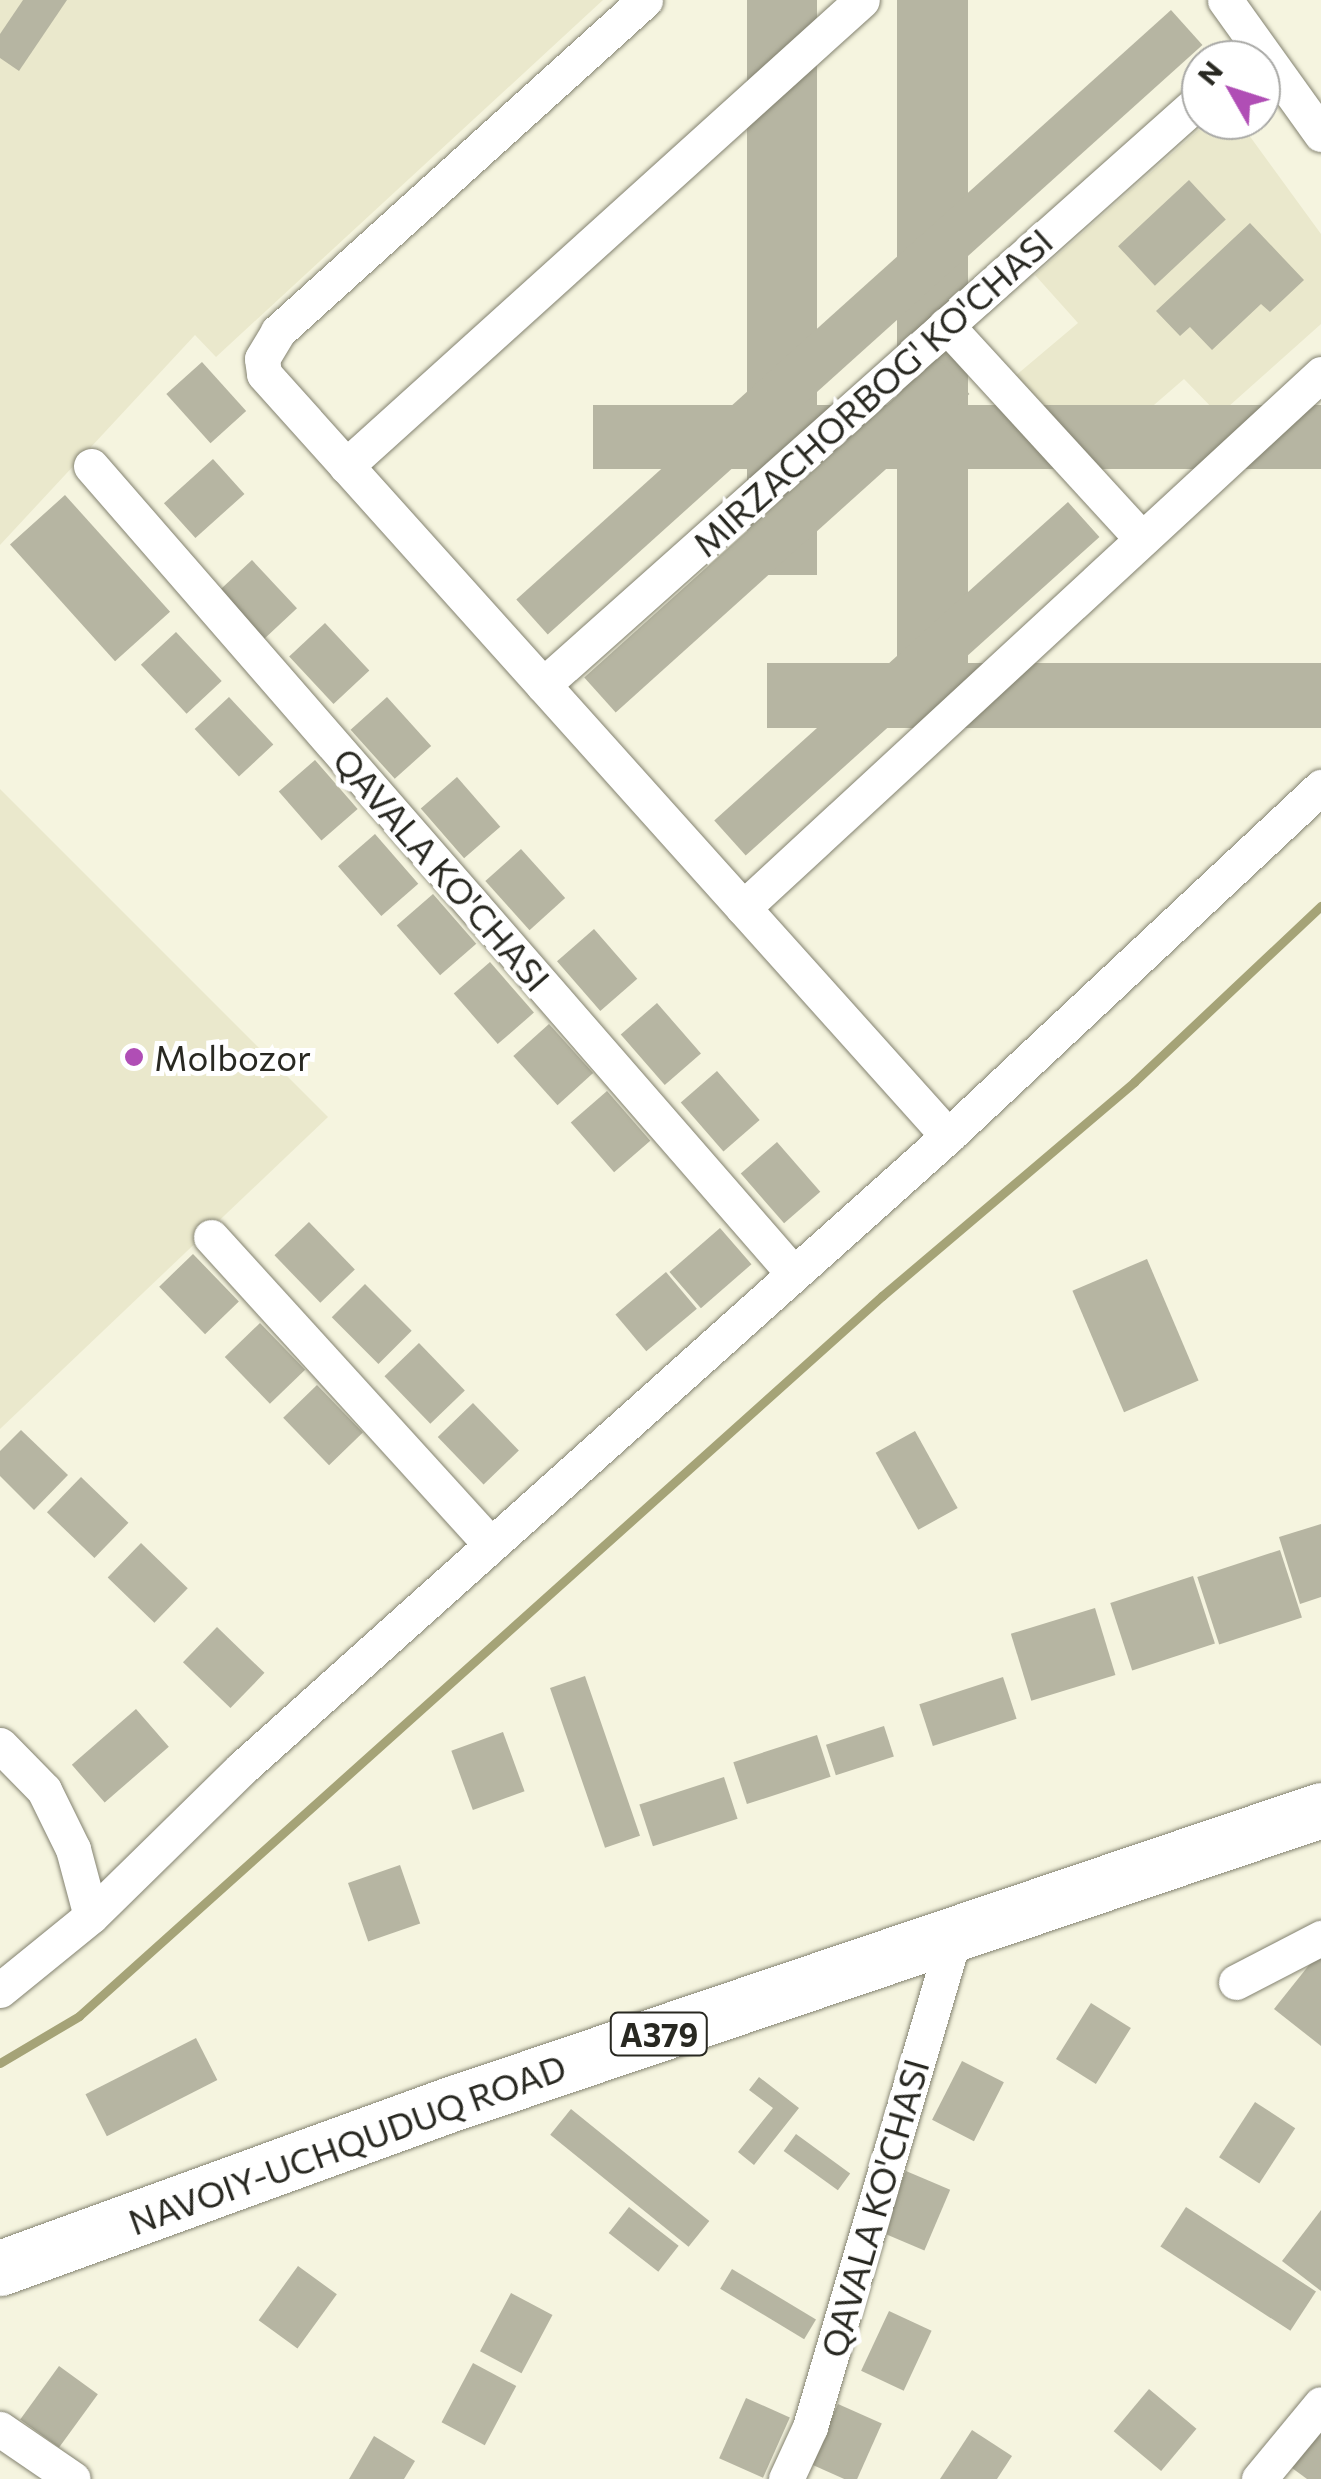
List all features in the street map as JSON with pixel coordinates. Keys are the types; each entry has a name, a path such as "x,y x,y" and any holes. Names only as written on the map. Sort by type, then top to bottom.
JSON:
{"highway":[{"name":"NAVOIY-UCHQUDUQ ROAD","path":"0,2268 454,2104 1321,1810"}],"street":[{"path":"645,0 268,346 264,374 948,1136"},
{"path":"346,466 862,0"},
{"path":"1225,0 1245,40"},
{"path":"1281,88 1321,134"},
{"name":"MIRZACHORBOG' KO'CHASI","path":"542,685 1181,117"},
{"path":"946,326 1142,539"},
{"path":"743,908 1321,374"},
{"name":"QAVALA KO'CHASI","path":"91,466 793,1273"},
{"path":"0,1990 91,1916 489,1543 948,1136 1321,788"},
{"path":"211,1237 489,1543"},
{"path":"0,1746 44,1790 73,1849 91,1916"},
{"name":"QAVALA KO'CHASI","path":"786,2479 810,2427 955,1934"},
{"path":"1236,1982 1321,1938"},
{"path":"1260,2479 1321,2404"},
{"path":"0,2428 74,2479"}],"shaded area":[{"path":"0,0 603,0 216,357 195,335 0,545"},
{"path":"1187,140 1253,140 1321,234 1321,324 1219,415 1184,379 1095,456 1015,376 1078,323 1035,275"},
{"name":"Molbozor","path":"0,789 328,1117 0,1429"}],"building":[{"path":"23,0 67,0 19,71 0,58 0,34"},
{"path":"747,0 817,0 817,575 747,575"},
{"path":"897,0 968,0 968,690 897,690"},
{"path":"1171,10 1198,40 1181,40 1181,64 548,634 516,600"},
{"path":"1189,180 1226,219 1155,286 1118,246"},
{"path":"1250,223 1304,280 1270,312 1261,304 1212,350 1190,327 1180,336 1156,311"},
{"path":"938,359 969,394 616,712 584,678"},
{"path":"202,362 246,411 210,443 166,394"},
{"path":"593,405 1321,405 1321,469 593,469"},
{"path":"213,459 244,494 195,538 164,503"},
{"path":"65,495 170,612 115,661 10,545"},
{"path":"1068,502 1099,537 746,855 714,821"},
{"path":"252,560 297,608 262,641 217,593"},
{"path":"325,623 369,671 333,704 289,656"},
{"path":"176,632 222,681 187,714 141,665"},
{"path":"767,663 1321,663 1321,728 767,728"},
{"path":"229,697 273,745 239,777 195,729"},
{"path":"387,697 431,746 395,779 351,730"},
{"path":"315,760 358,809 321,841 279,791"},
{"path":"457,777 500,827 464,858 421,808"},
{"path":"375,834 418,884 381,916 338,866"},
{"path":"521,849 565,898 529,930 485,881"},
{"path":"433,894 476,944 440,975 397,925"},
{"path":"594,929 637,979 600,1011 557,961"},
{"path":"490,962 534,1013 498,1044 454,993"},
{"path":"657,1003 701,1054 665,1085 621,1034"},
{"path":"549,1024 593,1073 557,1105 513,1056"},
{"path":"717,1071 760,1120 723,1152 681,1102"},
{"path":"607,1091 650,1141 614,1172 571,1122"},
{"path":"777,1142 820,1192 784,1223 741,1173"},
{"path":"309,1222 355,1269 320,1303 274,1255"},
{"path":"720,1228 751,1264 701,1308 669,1272"},
{"path":"193,1254 239,1301 205,1334 159,1287"},
{"path":"1147,1259 1199,1381 1124,1412 1072,1291"},
{"path":"666,1272 697,1309 646,1351 615,1314"},
{"path":"365,1284 412,1331 378,1364 332,1317"},
{"path":"260,1323 305,1370 270,1404 225,1357"},
{"path":"419,1343 465,1390 430,1424 384,1376"},
{"path":"317,1385 363,1432 329,1465 283,1418"},
{"path":"473,1403 519,1450 484,1485 438,1437"},
{"path":"21,1430 68,1475 34,1510 0,1476 0,1451"},
{"path":"915,1431 958,1508 918,1530 876,1453"},
{"path":"81,1477 128,1523 94,1558 47,1512"},
{"path":"1321,1524 1321,1597 1300,1604 1279,1537"},
{"path":"141,1543 188,1588 154,1623 108,1578"},
{"path":"1280,1550 1302,1618 1219,1644 1197,1577"},
{"path":"1193,1576 1215,1644 1132,1670 1110,1603"},
{"path":"1095,1608 1115,1675 1031,1701 1011,1634"},
{"path":"217,1627 264,1673 230,1708 183,1662"},
{"path":"585,1676 640,1836 605,1848 550,1688"},
{"path":"1003,1677 1017,1719 933,1746 919,1704"},
{"path":"136,1709 169,1747 105,1803 72,1765"},
{"path":"884,1726 894,1756 836,1775 826,1745"},
{"path":"503,1732 525,1791 473,1810 451,1751"},
{"path":"817,1735 831,1777 747,1804 733,1762"},
{"path":"724,1777 738,1819 653,1846 639,1805"},
{"path":"400,1865 420,1924 368,1942 348,1883"},
{"path":"1321,1950 1321,2046 1274,2009"},
{"path":"1091,2003 1131,2028 1096,2084 1056,2059"},
{"path":"196,2038 217,2080 107,2136 86,2094"},
{"path":"962,2061 1004,2082 974,2141 932,2120"},
{"path":"759,2077 799,2108 754,2165 738,2152 773,2108 749,2090"},
{"path":"1255,2102 1295,2128 1259,2183 1219,2157"},
{"path":"571,2109 709,2221 689,2247 550,2135"},
{"path":"796,2134 850,2173 838,2190 784,2151"},
{"path":"906,2171 950,2190 924,2251 880,2232"},
{"path":"629,2207 679,2246 658,2272 609,2233"},
{"path":"1186,2207 1316,2291 1290,2331 1160,2246"},
{"path":"1321,2210 1321,2291 1282,2261"},
{"path":"298,2266 337,2294 297,2348 259,2320"},
{"path":"732,2269 816,2319 804,2339 720,2289"},
{"path":"511,2293 552,2315 522,2373 480,2351"},
{"path":"889,2311 932,2331 904,2391 861,2371"},
{"path":"473,2363 516,2386 485,2445 442,2422"},
{"path":"59,2366 98,2394 59,2448 20,2419"},
{"path":"1149,2389 1196,2429 1161,2471 1114,2431"},
{"path":"746,2398 790,2418 763,2478 719,2458"},
{"path":"838,2404 882,2424 857,2479 844,2479 811,2464"},
{"path":"972,2430 1012,2456 997,2479 940,2479"},
{"path":"1321,2431 1321,2479 1307,2479 1292,2468"},
{"path":"374,2436 415,2461 404,2479 349,2479"}],"waterway":[{"path":"0,2063 79,2016 882,1296 1134,1082 1321,906"}],"place":[{"name":"Molbozor","path":"134,1057"}]}
